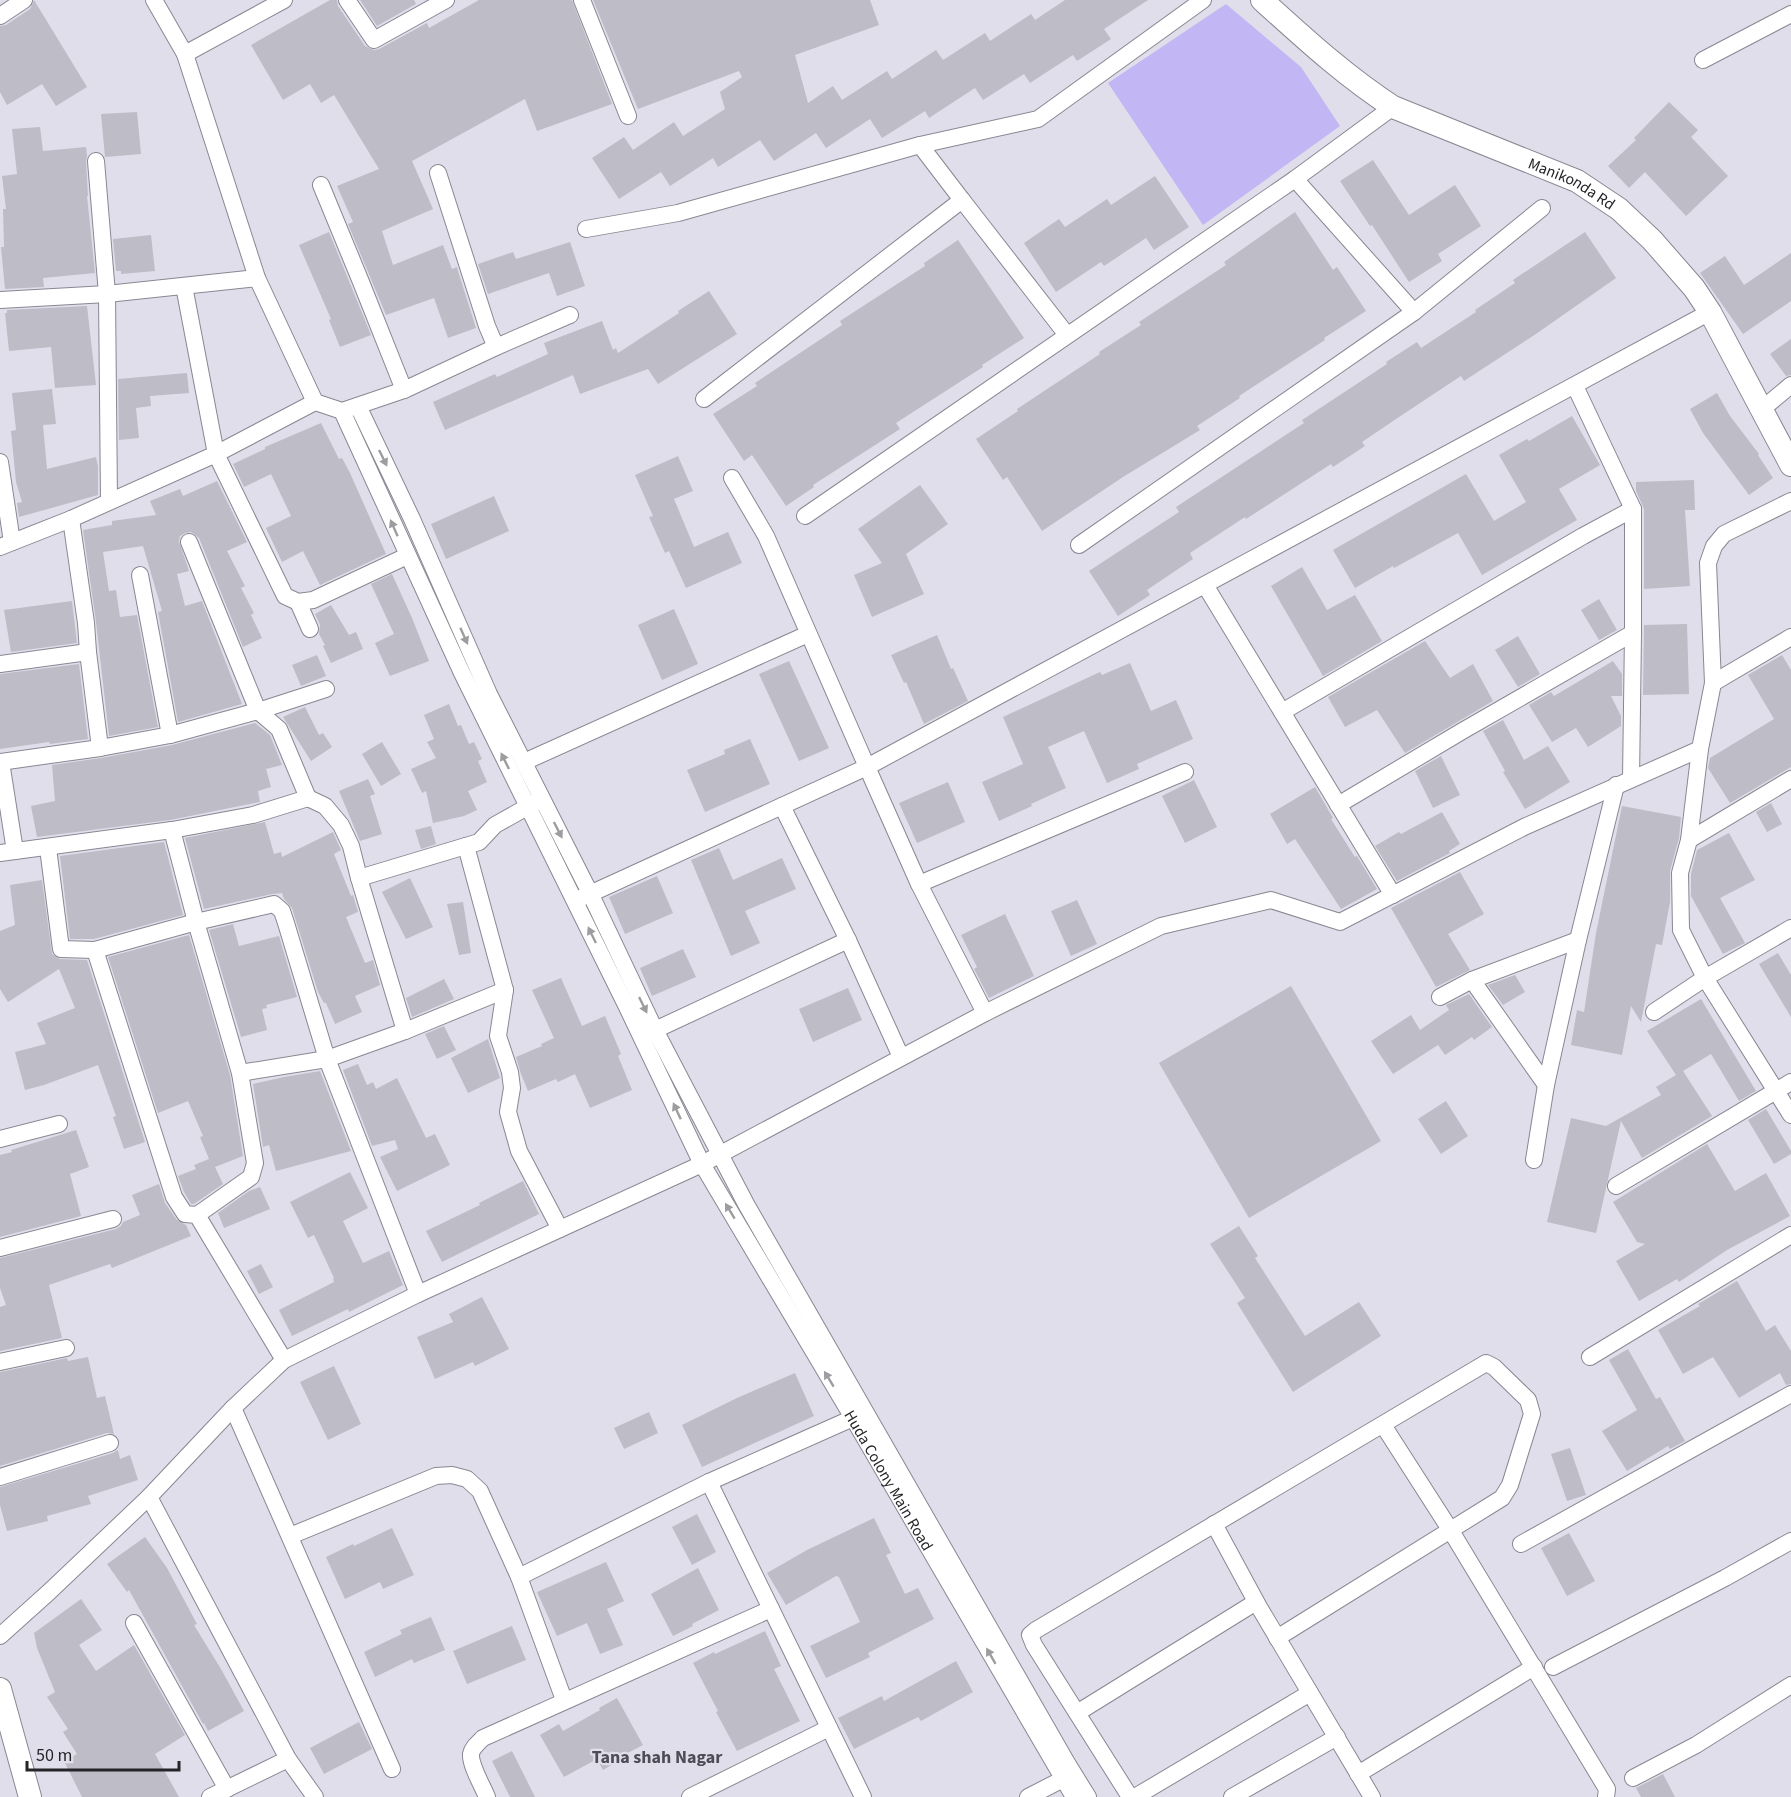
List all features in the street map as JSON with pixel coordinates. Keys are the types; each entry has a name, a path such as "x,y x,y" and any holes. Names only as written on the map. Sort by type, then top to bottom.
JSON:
{"street":[{"path":"0,16 24,0"},
{"path":"154,0 185,54 257,278 315,402"},
{"path":"185,54 284,0"},
{"path":"347,0 374,40 446,0"},
{"path":"582,0 628,116"},
{"path":"586,230 678,213 920,145 1038,119 1203,0"},
{"name":"Manikonda Rd","path":"1262,0 1327,58 1384,101 1577,181 1619,209 1652,240 1694,288 1710,312 1791,465"},
{"path":"1703,60 1791,14"},
{"path":"805,516 1295,179 1384,101"},
{"path":"920,145 1067,335"},
{"path":"96,161 107,294 109,501"},
{"path":"438,173 495,347"},
{"path":"1295,179 1414,312"},
{"path":"321,185 404,390"},
{"path":"704,399 962,201"},
{"path":"1079,545 1414,312 1542,208"},
{"path":"0,300 107,294 257,278"},
{"path":"184,286 216,454 285,596 298,602 313,600 407,556"},
{"path":"574,901 867,767 1710,312"},
{"path":"0,462 6,545 71,519 216,454 315,402 350,408 404,390 570,315"},
{"path":"1761,410 1791,385"},
{"path":"1534,1160 1546,1086 1578,940 1623,782 1633,633 1633,509 1575,386"},
{"path":"350,408 407,556 462,673 590,893 655,1030 763,1235 1068,1777 1088,1797"},
{"path":"350,408 412,519 489,694 524,762 535,802"},
{"path":"732,478 766,536 919,884 985,1013"},
{"path":"1791,501 1724,534 1714,546 1708,563 1713,683 1700,749 1689,840 1680,873 1681,930 1704,978 1791,1115"},
{"path":"1282,712 1633,509"},
{"path":"71,519 86,623 100,748"},
{"path":"189,542 258,711 279,729 308,798 325,806 341,825 351,846 405,1031"},
{"path":"140,575 170,735"},
{"path":"1205,585 1393,895"},
{"path":"298,602 310,629"},
{"path":"1338,805 1633,633"},
{"path":"524,762 808,634"},
{"path":"1713,683 1791,637"},
{"path":"0,664 88,652"},
{"path":"308,798 253,815 172,830 7,852 0,762 100,748 170,735 258,711 326,689"},
{"path":"0,1636 148,1497 233,1408 284,1360 418,1294 702,1164 985,1013 1161,926 1271,900 1340,922 1524,827 1700,749"},
{"path":"919,884 1185,772"},
{"path":"1689,840 1791,779"},
{"path":"359,878 479,842 495,825 535,802"},
{"name":"Huda Colony Main Road","path":"535,802 574,901 702,1164 1068,1777 1074,1797"},
{"path":"782,806 848,940 901,1057"},
{"path":"95,950 174,1197 185,1214 197,1215 251,1177 255,1163 240,1073 172,830"},
{"path":"465,846 505,990 498,1036 510,1072 512,1088 508,1112 519,1151 560,1229"},
{"path":"48,848 61,949 95,950 196,922 274,904 278,906 286,923 327,1059 418,1294"},
{"path":"1654,1012 1704,978 1791,928"},
{"path":"655,1030 848,940"},
{"path":"1440,997 1472,980 1578,940"},
{"path":"1472,980 1546,1086"},
{"path":"240,1073 327,1059 405,1031 505,990"},
{"path":"1616,1186 1791,1082"},
{"path":"0,1139 59,1124"},
{"path":"197,1215 284,1360"},
{"path":"0,1248 113,1219"},
{"path":"1590,1357 1791,1235"},
{"path":"0,1362 66,1348"},
{"path":"1277,1638 1502,1498 1510,1485 1532,1414 1528,1400 1494,1367 1486,1362 1030,1635 1034,1645 1132,1797 1310,1693"},
{"path":"1521,1544 1791,1394"},
{"path":"233,1408 392,1769"},
{"path":"519,1577 709,1482 853,1419"},
{"path":"1383,1425 1534,1667 1607,1789 1606,1797"},
{"path":"0,1477 110,1443"},
{"path":"290,1536 436,1476 452,1475 467,1479 480,1491 519,1577 564,1700"},
{"path":"709,1482 863,1797"},
{"path":"148,1497 288,1759 315,1797"},
{"path":"1214,1524 1256,1602 1372,1797"},
{"path":"1552,1667 1725,1578 1791,1541"},
{"path":"1077,1713 1256,1602"},
{"path":"487,1797 473,1765 471,1754 483,1738 771,1608"},
{"path":"134,1623 227,1789"},
{"path":"1359,1774 1534,1667"},
{"path":"1634,1778 1696,1745 1791,1685"},
{"path":"0,1689 3,1718 30,1797"},
{"path":"690,1797 829,1728"},
{"path":"1232,1797 1337,1737"},
{"path":"210,1797 288,1759"},
{"path":"1028,1797 1068,1777"}],"shaded area":[{"path":"1226,4 1301,67 1340,126 1203,225 1108,83"}],"building":[{"path":"34,0 87,87 56,106 42,84 7,105 0,92 0,26 6,25 30,9"},
{"path":"330,0 337,0 338,6 365,46 374,50 427,23 429,28 479,0 572,0 612,104 537,131 525,99 412,161 433,209 382,231 393,265 443,245 452,269 457,267 476,328 448,338 434,298 386,315 348,224 353,222 337,186 379,169 334,95 321,103 310,84 283,100 251,45"},
{"path":"360,0 414,0 416,4 377,26"},
{"path":"593,0 870,0 879,25 795,55 808,103 833,86 842,100 887,71 892,79 936,50 943,60 985,33 990,41 1031,14 1035,20 1065,0 1148,0 1104,29 1111,39 1077,61 1073,55 1030,83 1024,74 983,100 975,88 929,118 925,111 882,138 870,119 826,148 816,133 774,161 760,140 718,167 713,158 670,186 661,172 619,199 592,158 624,137 633,150 674,122 683,136 725,109 720,92 742,77 739,71 638,109"},
{"path":"1669,102 1698,130 1691,137 1728,176 1686,216 1645,172 1629,188 1608,166 1636,140 1634,138"},
{"path":"137,112 141,154 105,157 101,114"},
{"path":"40,127 43,151 86,147 87,196 95,273 43,278 44,287 5,289 1,247 4,247 3,209 6,209 2,176 17,174 12,129"},
{"path":"1373,160 1409,215 1455,185 1481,226 1438,254 1442,261 1409,282 1340,181"},
{"path":"1155,176 1189,227 1154,250 1146,238 1104,266 1101,262 1056,292 1024,243 1059,219 1065,227 1107,199 1111,205"},
{"path":"1295,212 1333,270 1337,267 1366,311 1197,426 1200,430 1123,477 1042,531 1007,477 1003,480 976,439 1141,325 1139,322 1226,265 1224,262"},
{"path":"329,232 371,335 340,347 329,320 331,319 299,245"},
{"path":"1585,232 1616,278 1464,381 1461,376 1402,415 1362,442 1365,446 1333,467 1331,464 1190,553 1193,559 1147,590 1150,595 1118,616 1089,571 1179,512 1176,507 1304,423 1302,420 1387,364 1386,362 1417,342 1421,348 1476,312 1475,310 1515,283 1513,280"},
{"path":"151,235 155,271 121,274 121,271 116,271 113,239"},
{"path":"958,240 1024,338 896,423 900,429 813,485 814,487 786,506 752,455 744,461 713,414 757,386 755,383 842,325 840,321 925,266 924,263"},
{"path":"570,242 585,286 557,296 549,273 488,294 478,264 513,252 516,259"},
{"path":"1791,253 1791,301 1743,334 1700,273 1725,256 1744,285"},
{"path":"709,291 737,334 658,384 648,369 580,394 573,375 445,430 433,402 495,374 497,377 548,354 544,343 602,321 613,350 616,348 618,353"},
{"path":"87,306 96,385 55,388 51,347 9,351 5,313 7,310"},
{"path":"1791,339 1791,375 1786,376 1770,354"},
{"path":"187,373 189,393 150,396 151,406 136,408 139,438 119,440 118,379"},
{"path":"52,389 56,424 43,425 47,469 96,457 98,495 19,517 17,503 22,502 16,482 11,431 16,430 12,393"},
{"path":"1717,393 1773,478 1749,495 1703,433 1690,409"},
{"path":"1572,416 1600,465 1559,489 1577,520 1482,575 1458,533 1355,588 1333,550 1466,474 1494,521 1526,502 1499,455"},
{"path":"321,423 339,459 342,458 350,473 386,554 320,585 303,551 282,562 266,528 291,516 271,474 244,487 233,464 265,447"},
{"path":"678,456 693,491 674,499 694,547 728,532 742,563 686,588 669,551 665,553 649,517 653,516 635,475"},
{"path":"1694,480 1695,510 1685,510 1690,586 1644,589 1644,509 1636,491 1636,482"},
{"path":"217,481 247,542 227,551 245,586 241,588 254,613 251,615 262,638 243,647 199,538 191,532 180,536 179,541 189,571 177,574 185,606 202,601 242,704 178,722 158,612 162,611 143,546 103,552 109,591 116,590 120,617 137,615 158,727 109,736 83,530 112,525 112,521 156,515 150,501 180,489 183,496"},
{"path":"920,485 948,524 906,554 924,594 872,617 854,575 882,563 858,529"},
{"path":"494,496 509,531 446,559 431,524"},
{"path":"1302,567 1327,610 1355,595 1382,641 1323,676 1271,586"},
{"path":"392,574 429,661 390,676 375,643 394,634 371,584"},
{"path":"1599,599 1617,630 1599,640 1581,610"},
{"path":"72,601 77,643 11,652 4,610"},
{"path":"331,605 349,635 356,632 363,649 331,663 319,634 320,625 315,614"},
{"path":"674,609 698,664 662,680 638,625"},
{"path":"1687,624 1689,694 1643,695 1644,625"},
{"path":"937,635 968,701 924,724 906,682 904,683 891,655"},
{"path":"1518,636 1540,674 1518,687 1495,650"},
{"path":"1425,641 1450,678 1473,664 1493,701 1405,753 1377,710 1345,727 1328,697"},
{"path":"317,655 326,676 301,686 292,665"},
{"path":"1782,655 1791,670 1791,767 1730,803 1708,768 1710,758 1774,719 1748,675"},
{"path":"789,661 829,748 799,761 759,674"},
{"path":"1613,661 1622,674 1622,696 1611,696 1621,716 1621,726 1588,747 1576,728 1552,742 1529,705 1551,692 1554,696"},
{"path":"1130,663 1151,711 1176,700 1193,739 1137,764 1139,769 1107,783 1084,731 1048,747 1066,788 999,821 982,782 1023,764 1003,717 1100,672 1102,675"},
{"path":"79,664 88,739 0,749 0,674"},
{"path":"449,704 469,744 474,742 482,759 478,761 487,782 468,791 477,810 464,816 433,823 426,791 422,793 411,769 436,758 427,742 434,739 424,715"},
{"path":"305,707 319,735 323,733 332,747 311,761 283,717"},
{"path":"1503,720 1524,760 1548,746 1570,782 1525,809 1503,772 1505,771 1483,731"},
{"path":"255,723 270,735 282,765 266,769 271,787 258,791 260,802 170,820 37,837 31,806 55,801 52,765 172,745"},
{"path":"750,739 770,784 705,812 687,770 725,754 724,750"},
{"path":"382,742 401,774 381,786 362,754"},
{"path":"1441,756 1460,795 1433,808 1415,771"},
{"path":"368,779 375,794 370,796 382,834 360,841 339,791"},
{"path":"1194,780 1217,827 1185,843 1162,796"},
{"path":"948,782 965,822 917,843 899,803"},
{"path":"1315,787 1333,818 1331,819 1377,889 1341,909 1295,839 1287,844 1270,814"},
{"path":"1771,803 1782,824 1767,832 1756,812"},
{"path":"1622,806 1681,817 1679,838 1670,871 1670,902 1662,945 1656,944 1641,1022 1631,1006 1622,1055 1571,1045 1577,1010 1584,1012 1596,933"},
{"path":"1442,812 1460,844 1449,851 1450,853 1397,881 1375,846"},
{"path":"265,822 274,854 281,852 282,857 333,832 341,850 334,854 351,896 353,895 358,912 346,917 365,963 373,960 380,985 355,996 362,1012 335,1024 326,1003 318,992 292,908 282,893 204,909 185,838"},
{"path":"431,826 436,844 421,849 415,830"},
{"path":"1729,833 1755,880 1720,898 1745,943 1723,954 1691,896 1691,874 1697,850"},
{"path":"164,842 183,915 94,939 70,939 60,856"},
{"path":"719,848 733,880 782,858 796,889 745,911 760,943 731,956 691,860"},
{"path":"1460,872 1484,914 1448,934 1470,970 1436,987 1391,908"},
{"path":"657,876 673,913 625,934 609,897"},
{"path":"410,878 433,927 406,939 382,892"},
{"path":"42,880 52,954 60,959 87,960 145,1142 124,1149 113,1117 116,1116 98,1065 25,1090 15,1052 46,1044 37,1023 75,1008 59,969 8,1002 0,989 0,931 15,925 10,885"},
{"path":"1077,900 1097,944 1071,956 1051,911"},
{"path":"463,902 471,953 459,955 447,904"},
{"path":"1005,914 1034,976 989,998 974,969 977,967 961,935"},
{"path":"233,924 239,946 279,936 297,997 266,1005 267,1008 262,1009 267,1030 241,1037 209,930"},
{"path":"189,935 230,1075 243,1156 215,1167 223,1184 194,1204 191,1204 184,1192 178,1176 196,1169 194,1165 209,1159 200,1137 203,1136 188,1101 158,1113 108,957"},
{"path":"683,949 696,977 652,996 640,968"},
{"path":"1778,953 1791,975 1791,1017 1759,964"},
{"path":"1515,975 1525,992 1503,1005 1488,985"},
{"path":"561,978 582,1026 605,1016 621,1054 618,1056 632,1090 590,1108 575,1074 528,1091 516,1057 554,1038 532,990"},
{"path":"444,979 454,999 412,1017 406,998"},
{"path":"1291,986 1381,1141 1249,1218 1159,1063"},
{"path":"848,988 862,1020 813,1042 799,1009"},
{"path":"1469,994 1492,1027 1474,1040 1472,1037 1445,1055 1438,1045 1393,1074 1371,1041 1411,1015 1420,1030 1449,1010 1446,1005"},
{"path":"1701,999 1756,1091 1739,1101 1711,1054 1683,1071 1712,1116 1642,1158 1621,1121 1596,1233 1547,1222 1571,1118 1606,1126 1661,1095 1656,1087 1676,1075 1647,1031"},
{"path":"444,1026 456,1050 437,1059 425,1034"},
{"path":"488,1039 500,1078 468,1093 451,1058"},
{"path":"358,1064 367,1085 373,1082 376,1089 397,1078 426,1138 435,1134 450,1165 397,1191 380,1157 398,1149 395,1140 372,1146 343,1070"},
{"path":"320,1071 351,1151 276,1171 269,1145 263,1147 253,1084"},
{"path":"1446,1101 1468,1136 1441,1154 1418,1119"},
{"path":"1766,1109 1791,1151 1791,1154 1774,1164 1748,1120"},
{"path":"76,1130 89,1167 70,1174 81,1216 0,1237 0,1155"},
{"path":"1707,1144 1735,1191 1766,1173 1790,1216 1727,1250 1679,1282 1677,1279 1639,1301 1616,1261 1645,1244 1637,1242 1613,1202"},
{"path":"350,1172 368,1208 343,1221 363,1263 389,1251 403,1285 349,1312 348,1309 292,1336 279,1310 334,1282 334,1278 314,1235 308,1238 290,1202"},
{"path":"523,1181 539,1214 442,1262 426,1231"},
{"path":"159,1184 165,1203 177,1220 186,1225 191,1236 112,1268 110,1264 49,1285 62,1338 0,1351 0,1307 6,1305 0,1288 0,1258 116,1229 123,1222 140,1215 132,1195"},
{"path":"260,1187 270,1209 224,1228 218,1213 249,1191"},
{"path":"1239,1226 1258,1256 1255,1258 1305,1336 1359,1302 1381,1336 1293,1392 1237,1303 1245,1298 1210,1244"},
{"path":"261,1264 273,1287 259,1294 247,1271"},
{"path":"1737,1281 1766,1331 1775,1325 1791,1351 1791,1384 1786,1385 1780,1373 1739,1398 1713,1357 1683,1374 1658,1330"},
{"path":"482,1297 509,1349 475,1366 473,1362 435,1379 417,1337 453,1322 449,1314"},
{"path":"1628,1349 1656,1399 1660,1397 1685,1441 1670,1449 1668,1446 1627,1471 1602,1431 1637,1410 1609,1360"},
{"path":"88,1357 97,1398 105,1396 114,1434 107,1433 0,1466 0,1372 67,1358 68,1361"},
{"path":"334,1366 361,1424 328,1440 300,1382"},
{"path":"795,1373 814,1416 702,1467 682,1425"},
{"path":"649,1412 658,1433 624,1449 614,1428"},
{"path":"1570,1448 1586,1495 1567,1501 1551,1454"},
{"path":"118,1450 120,1459 130,1455 138,1480 88,1496 91,1504 47,1516 48,1521 7,1531 0,1505 0,1487"},
{"path":"697,1514 716,1552 692,1565 672,1527"},
{"path":"874,1518 891,1553 886,1555 905,1594 918,1588 934,1619 868,1653 870,1657 826,1678 810,1646 860,1622 839,1577 836,1576 786,1605 767,1573 807,1550"},
{"path":"392,1528 414,1575 383,1589 380,1582 345,1599 326,1557"},
{"path":"1569,1533 1595,1581 1567,1596 1541,1548"},
{"path":"145,1537 167,1568 197,1624 194,1625 244,1711 208,1731 129,1590 127,1592 107,1564"},
{"path":"606,1562 624,1601 607,1609 623,1645 600,1654 587,1623 557,1636 537,1592"},
{"path":"698,1568 719,1610 673,1636 651,1594"},
{"path":"81,1599 102,1630 79,1645 96,1671 134,1645 185,1735 155,1754 179,1797 82,1797 64,1761 77,1754 63,1732 68,1729 47,1697 55,1692 37,1648 34,1633"},
{"path":"431,1617 445,1650 414,1663 412,1659 375,1677 364,1652 402,1634 400,1630"},
{"path":"512,1626 526,1660 467,1684 453,1651"},
{"path":"765,1631 781,1666 774,1669 800,1721 737,1751 693,1663"},
{"path":"956,1661 973,1692 921,1721 918,1717 854,1749 838,1718 882,1696 884,1701"},
{"path":"617,1698 643,1745 622,1756 623,1758 603,1770 597,1759 564,1777 540,1735 559,1724 563,1731"},
{"path":"359,1722 372,1749 324,1774 310,1748"},
{"path":"512,1751 535,1797 510,1797 492,1761"},
{"path":"1663,1774 1675,1797 1641,1797 1636,1788"}],"district":[{"name":"Tana shah Nagar","path":"657,1757"}]}
